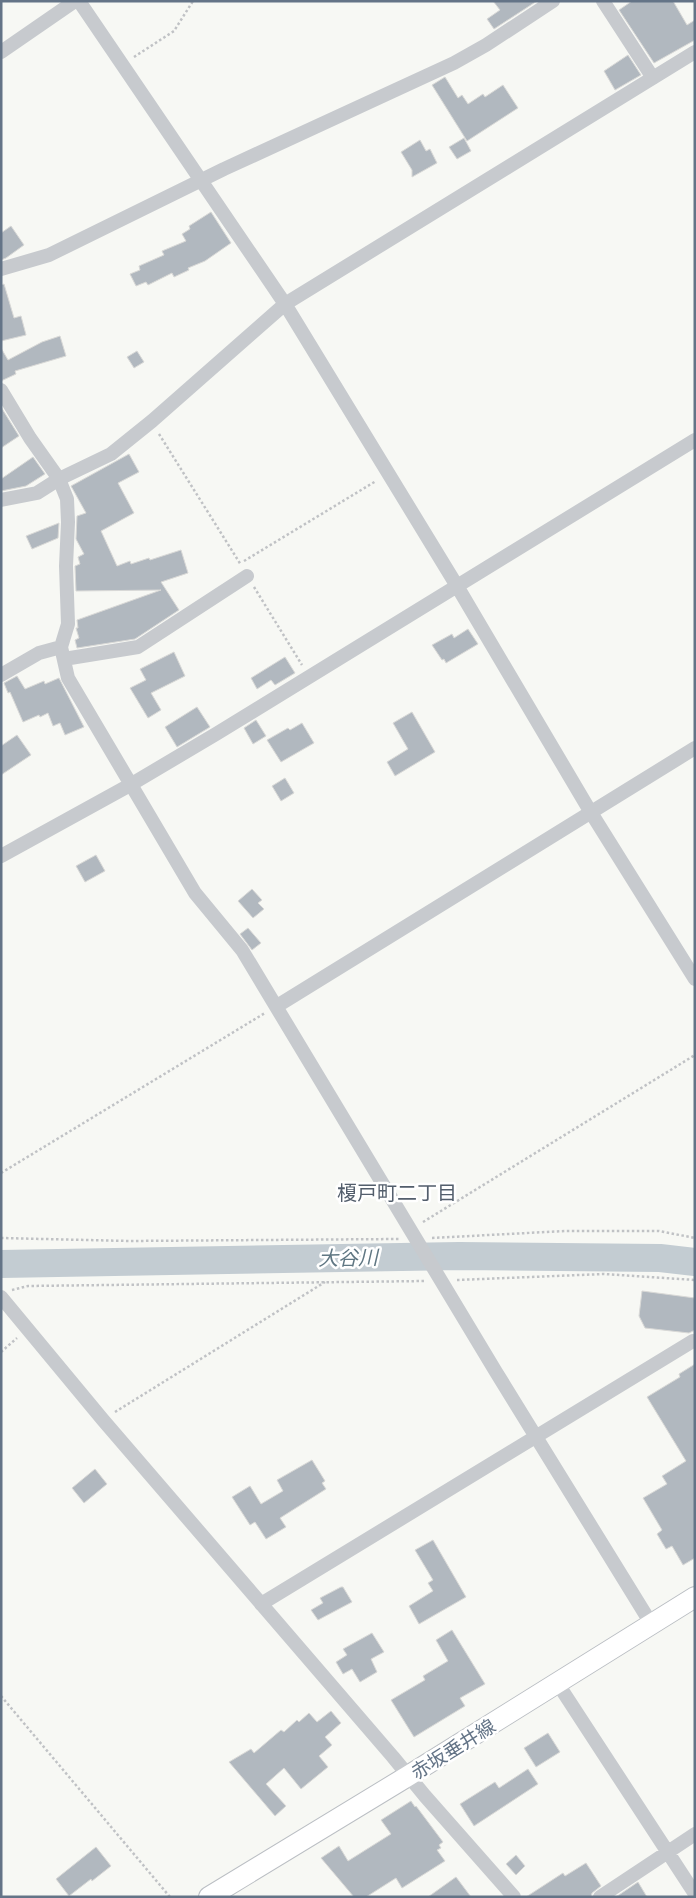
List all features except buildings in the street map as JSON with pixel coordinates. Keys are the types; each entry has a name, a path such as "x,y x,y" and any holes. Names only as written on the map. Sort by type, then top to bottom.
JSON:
{"main road":[{"name":"赤坂垂井線","path":"209,1897 558,1684 695,1597"}],"street":[{"path":"1,52 77,1 202,180 285,304 457,586 590,812 695,979"},
{"path":"1,269 49,256 202,180 454,63 486,45 553,1"},
{"path":"603,1 653,78"},
{"path":"1,500 37,493 59,479 111,454 152,421 285,304 695,52"},
{"path":"1,390 30,438 59,479 67,499 66,566 68,624 63,653 68,678 195,893 242,950 277,1006 652,1625"},
{"path":"1,856 130,785 310,677 695,440"},
{"path":"1,675 39,653 63,653 138,646 243,570"},
{"path":"277,1006 695,748"},
{"path":"6,1294 28,1328 103,1420 514,1897"},
{"path":"262,1604 693,1341"},
{"path":"558,1684 695,1894"},
{"path":"600,1897 695,1834"}],"path":[{"path":"122,65 174,31 193,1"},
{"path":"152,421 310,677"},
{"path":"243,570 388,474"},
{"path":"1,1173 277,1006"},
{"path":"414,1234 695,1055"},
{"path":"1,1238 129,1241 565,1231 658,1231 695,1238"},
{"path":"6,1294 28,1286 604,1274 695,1280"},
{"path":"103,1420 327,1281"},
{"path":"1,1352 28,1328"},
{"path":"1,1696 170,1897"}],"waterway":[{"name":"大谷川","path":"1,1264 459,1256 660,1258 695,1262"}],"district":[{"name":"榎戸町二丁目","path":"397,1193"}]}
